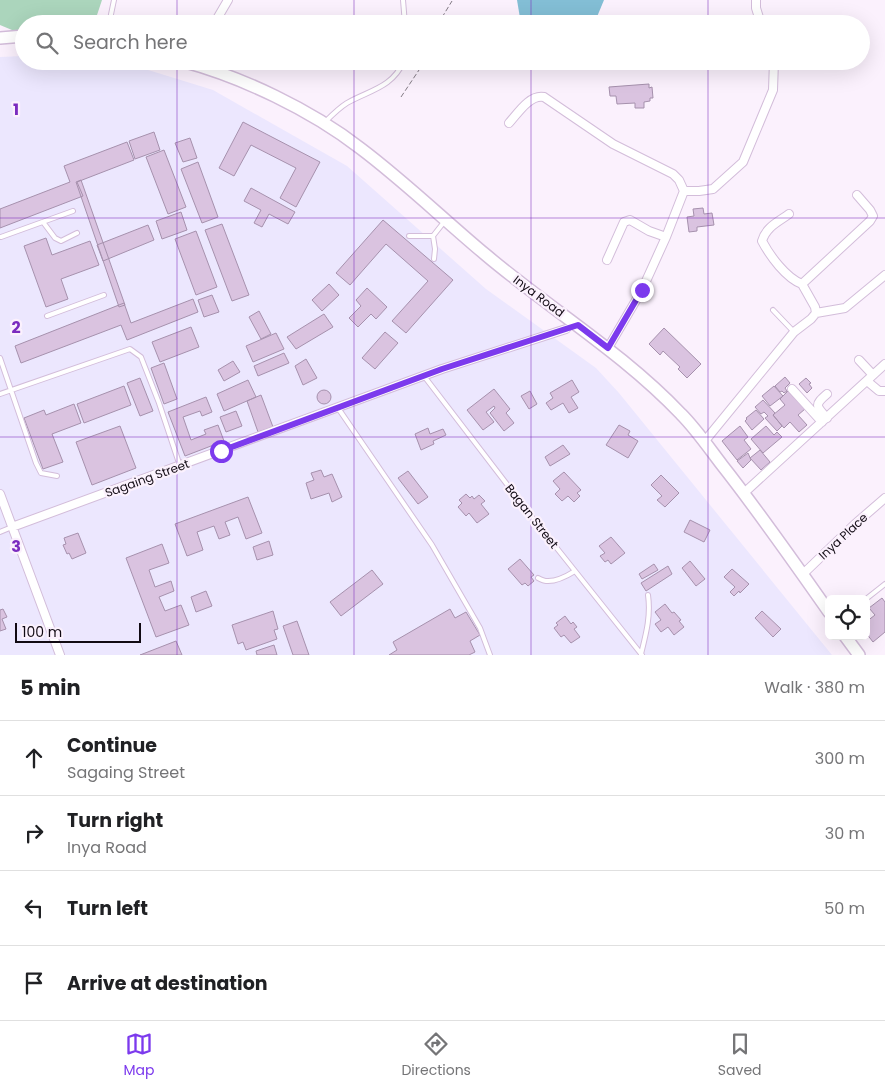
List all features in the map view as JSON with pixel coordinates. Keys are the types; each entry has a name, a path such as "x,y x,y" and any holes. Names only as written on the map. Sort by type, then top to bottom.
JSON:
{"main road":[{"path":"0,38 15,37"},
{"name":"Inya Road","path":"212,70 230,76 324,122 360,148 485,255 608,348 655,388 682,415 744,493 825,606"},
{"path":"848,640 859,655"}],"street":[{"path":"219,15 228,0"},
{"path":"756,0 759,15"},
{"path":"684,191 713,189 742,162 773,90 774,70"},
{"path":"509,123 532,99 540,96 544,97 613,144 673,174 679,180 684,191 642,290 608,348"},
{"path":"802,284 870,221 873,216 870,210 856,195"},
{"path":"789,214 770,227 764,234 762,241 781,268 796,282 802,284 815,307 816,313"},
{"path":"607,260 624,222 630,220 650,232 666,237"},
{"path":"704,442 794,332 816,313 845,308 885,275"},
{"name":"Sagaing Street","path":"12,528 424,376 566,329"},
{"path":"858,360 879,391 885,391"},
{"path":"744,493 885,364"},
{"path":"792,389 825,420"},
{"path":"825,420 817,405 826,394"},
{"path":"0,494 60,655"},
{"name":"Inya Place","path":"802,574 885,498"}],"lane":[{"path":"112,15 114,0"},
{"path":"403,0 405,15"},
{"path":"324,122 345,104 361,95 376,90 397,74 399,70"},
{"path":"1,238 73,211"},
{"path":"434,259 433,236 446,220"},
{"path":"43,222 55,238 61,241 77,233"},
{"path":"409,236 433,236"},
{"path":"47,316 104,295"},
{"path":"773,310 794,332"},
{"name":"Sagaing Street","path":"566,329 578,325"},
{"path":"0,394 130,349 141,357 159,402 180,466"},
{"path":"0,358 36,463 41,473 57,476"},
{"name":"Bagan Street","path":"424,376 641,654"},
{"path":"338,408 432,545 480,628 490,655"},
{"name":"Sagaing Street","path":"0,532 12,528"},
{"path":"538,578 545,581 554,580 568,576 575,571"},
{"path":"870,596 885,584"},
{"path":"641,654 649,617 648,595"}],"path":[{"path":"443,15 452,0"},
{"path":"401,97 419,70"}],"shaded area":[{"path":"15,56 15,70 148,70 213,90 347,166 486,289 596,368 619,393 832,655 0,655 0,57"}],"green space":[{"path":"0,0 102,0 97,15 15,15 15,31 0,25"}],"water":[{"path":"517,0 604,0 598,15 520,15"}],"building":[{"path":"649,84 649,88 652,87 653,98 650,98 650,101 644,102 644,108 635,108 635,103 617,104 616,96 610,96 609,87"},
{"path":"243,122 320,162 296,207 280,198 296,168 251,145 234,176 219,168"},
{"path":"154,132 160,150 135,159 129,141"},
{"path":"190,138 197,158 183,162 175,143"},
{"path":"127,142 134,160 77,182 83,196 0,228 0,209 70,182 64,166"},
{"path":"164,150 186,207 168,214 146,157"},
{"path":"198,162 218,217 202,223 181,169"},
{"path":"81,180 125,305 119,307 76,182"},
{"path":"251,188 295,212 288,224 269,214 262,227 254,223 261,210 244,201"},
{"path":"703,208 704,214 712,213 714,225 697,227 697,231 689,232 687,217 694,216 693,209"},
{"path":"181,212 187,230 162,239 156,221"},
{"path":"383,220 453,280 406,333 392,321 428,281 386,244 350,285 336,273"},
{"path":"222,224 249,295 232,301 205,230"},
{"path":"148,225 154,240 103,261 97,245"},
{"path":"196,231 217,287 196,295 175,239"},
{"path":"46,238 52,255 90,241 99,265 61,279 68,299 46,307 24,246"},
{"path":"329,284 339,295 322,311 312,300"},
{"path":"367,288 387,307 376,319 371,314 358,327 349,318 361,306 356,300"},
{"path":"212,295 219,312 204,317 198,300"},
{"path":"193,299 198,312 127,340 121,325 21,363 15,346 124,303 131,323"},
{"path":"259,311 271,334 261,339 249,317"},
{"path":"324,314 333,327 296,349 287,337"},
{"path":"191,327 199,347 160,362 152,342"},
{"path":"664,328 701,364 687,378 678,369 680,367 663,351 660,355 649,344"},
{"path":"385,332 398,343 375,369 362,358"},
{"path":"276,333 284,349 253,362 246,346"},
{"path":"284,353 289,363 258,376 254,366"},
{"path":"306,359 317,378 303,385 295,366"},
{"path":"233,361 240,372 224,381 218,370"},
{"path":"164,363 177,399 164,404 151,368"},
{"path":"785,377 790,383 785,388 787,391 784,393 780,392 775,386"},
{"path":"140,378 153,411 140,416 127,383"},
{"path":"806,378 811,383 809,384 812,388 807,393 799,384"},
{"path":"248,380 256,397 224,411 217,394"},
{"path":"572,380 579,392 571,397 578,408 569,413 563,403 551,410 546,403 553,398 550,393"},
{"path":"124,386 131,405 84,423 77,404"},
{"path":"774,386 783,396 770,406 762,396"},
{"path":"494,389 510,409 506,413 514,423 504,431 490,413 495,408 494,406 486,412 494,422 483,430 467,410"},
{"path":"324,390 329,392 331,397 329,402 324,404 319,402 317,397 319,392"},
{"path":"530,391 537,404 529,409 521,396"},
{"path":"788,391 805,409 798,415 807,425 799,432 790,422 784,428 773,415 785,405 780,399"},
{"path":"261,395 273,427 258,432 247,401"},
{"path":"206,397 212,412 202,416 200,411 183,417 191,440 206,434 204,430 218,425 224,441 185,456 168,412"},
{"path":"763,400 775,413 773,415 782,426 777,431 765,418 768,416 764,412 761,414 755,407"},
{"path":"74,404 81,423 52,434 63,462 43,469 24,418 44,410 46,415"},
{"path":"756,410 764,419 752,430 745,421"},
{"path":"236,411 242,426 226,432 220,417"},
{"path":"619,425 630,431 628,435 638,441 628,458 606,445"},
{"path":"120,426 136,468 92,485 76,442"},
{"path":"740,426 748,437 744,440 751,449 737,460 722,441"},
{"path":"766,426 774,435 777,432 782,437 763,453 751,439"},
{"path":"428,428 430,434 443,429 446,435 433,441 434,444 421,450 415,434"},
{"path":"563,445 570,454 550,466 545,457"},
{"path":"760,450 770,462 761,470 750,458"},
{"path":"748,453 751,460 743,468 737,461"},
{"path":"321,470 324,477 332,474 342,497 332,502 329,493 311,499 306,483 314,480 311,473"},
{"path":"408,471 428,497 418,504 398,478"},
{"path":"564,472 581,490 577,493 580,496 574,502 568,496 562,501 555,494 560,489 553,481"},
{"path":"661,475 679,493 665,507 657,500 662,496 651,485"},
{"path":"466,494 474,499 479,495 485,501 481,504 489,514 477,523 469,513 466,516 458,507 462,503 459,500"},
{"path":"248,497 262,533 246,539 238,517 225,522 230,535 219,539 214,526 197,532 203,550 187,556 175,524"},
{"path":"690,520 710,530 704,542 684,532"},
{"path":"78,533 86,553 72,559 69,553 67,554 63,545 66,544 64,538"},
{"path":"611,537 625,553 611,564 608,560 605,562 600,556 605,553 599,546"},
{"path":"269,541 273,555 257,560 253,547"},
{"path":"162,544 169,563 149,570 155,587 171,581 174,591 159,597 165,611 181,605 189,625 156,637 126,558"},
{"path":"520,559 534,575 531,577 534,581 528,586 525,583 522,585 508,569"},
{"path":"690,561 705,579 696,586 682,568"},
{"path":"654,564 658,570 642,579 639,574"},
{"path":"668,566 672,574 646,591 641,583"},
{"path":"732,569 749,584 734,596 730,592 735,587 724,577"},
{"path":"372,570 383,584 341,616 330,602"},
{"path":"206,591 212,606 196,612 191,597"},
{"path":"882,598 885,602 885,632 873,642 870,638 870,619 875,615 870,607"},
{"path":"665,604 681,620 679,621 684,627 674,635 668,627 661,632 655,624 661,620 655,612"},
{"path":"3,609 7,617 2,619 6,629 0,631 0,610"},
{"path":"450,609 455,618 466,612 480,635 470,641 475,652 469,655 389,655 397,650 393,642"},
{"path":"273,611 278,629 274,630 277,639 246,650 243,642 238,644 232,625"},
{"path":"762,611 781,629 773,637 755,618"},
{"path":"565,616 571,624 573,622 577,627 574,629 580,637 571,643 564,635 561,637 554,628 558,625 556,623"},
{"path":"297,621 309,655 293,655 283,626"},
{"path":"176,641 182,655 140,655"},
{"path":"274,645 277,655 257,655 256,651"}],"route":[{"path":"221,451 442,369 578,325 608,348 642,290"}]}
